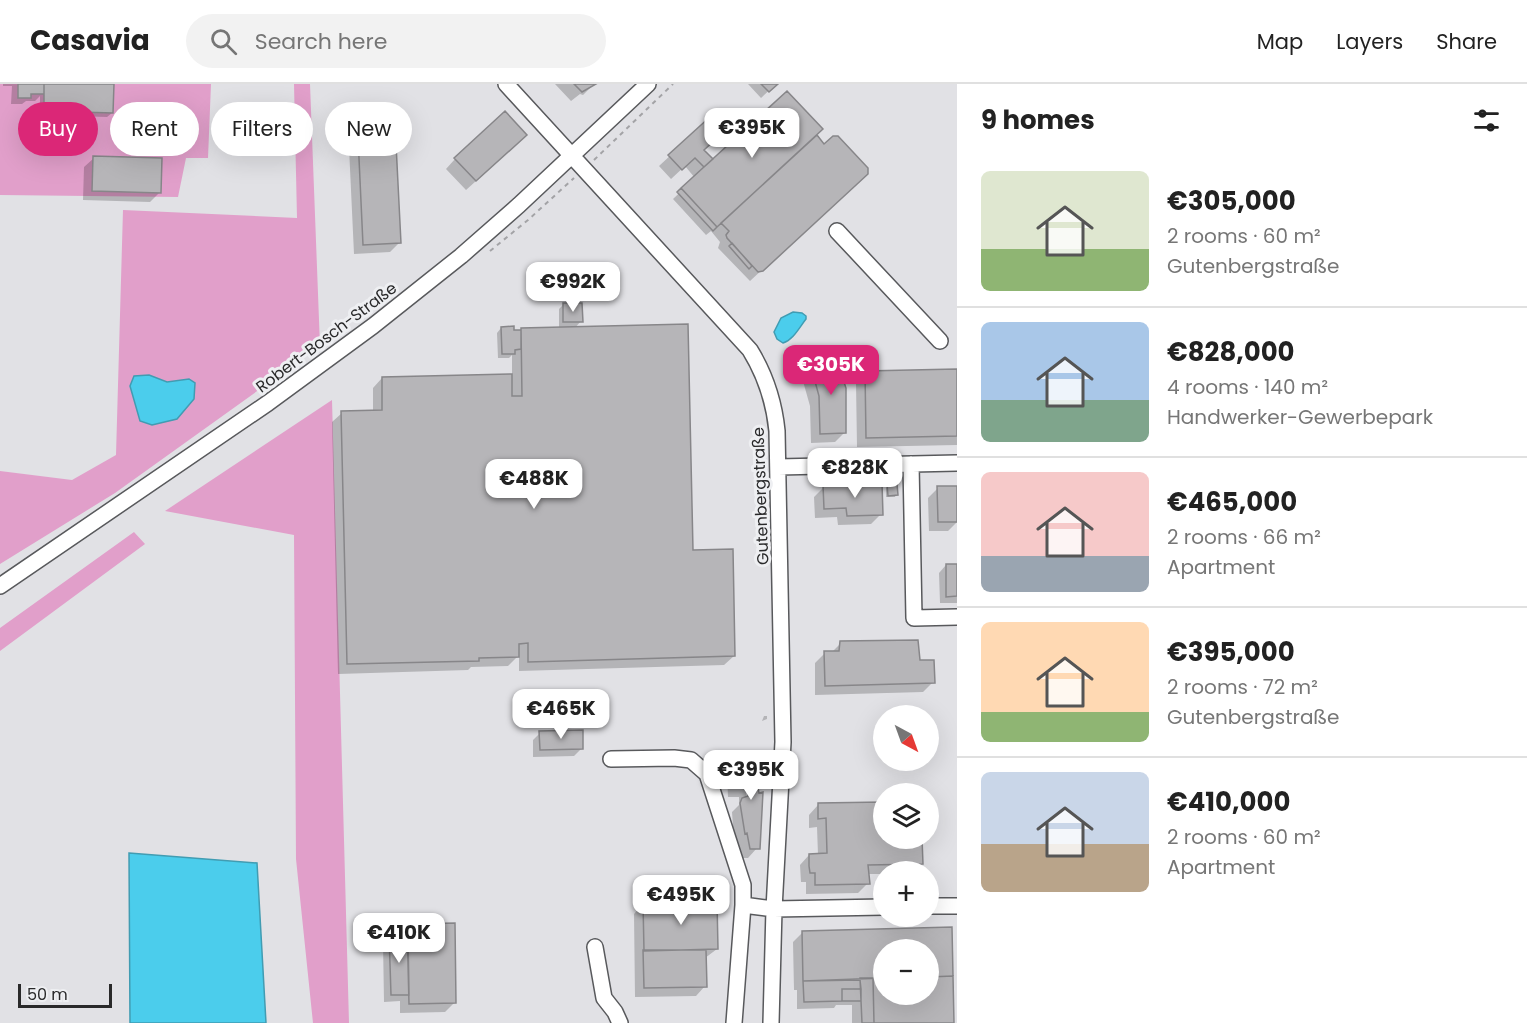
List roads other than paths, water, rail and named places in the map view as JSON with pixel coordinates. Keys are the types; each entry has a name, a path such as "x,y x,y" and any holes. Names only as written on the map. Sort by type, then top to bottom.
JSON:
{"street":[{"name":"Gutenbergstraße","path":"506,84 750,350 761,368 772,399 777,432 783,723 771,1023"},
{"name":"Robert-Bosch-Straße","path":"0,586 325,363 461,256 573,156 648,84"},
{"path":"837,231 940,341"},
{"path":"778,467 957,463"},
{"path":"911,464 914,618 957,617"},
{"path":"611,759 691,760 707,774 743,885 734,1023"},
{"path":"743,905 774,909 873,907"},
{"path":"939,906 957,906"},
{"path":"595,947 604,998 620,1023"}],"water":[{"path":"793,312 802,313 806,319 793,336 783,343 777,339 774,332 781,318"},
{"path":"149,375 167,382 189,379 195,383 194,399 177,419 152,425 140,421 130,386 134,376"},
{"path":"129,853 257,863 266,1023 130,1023"}]}
